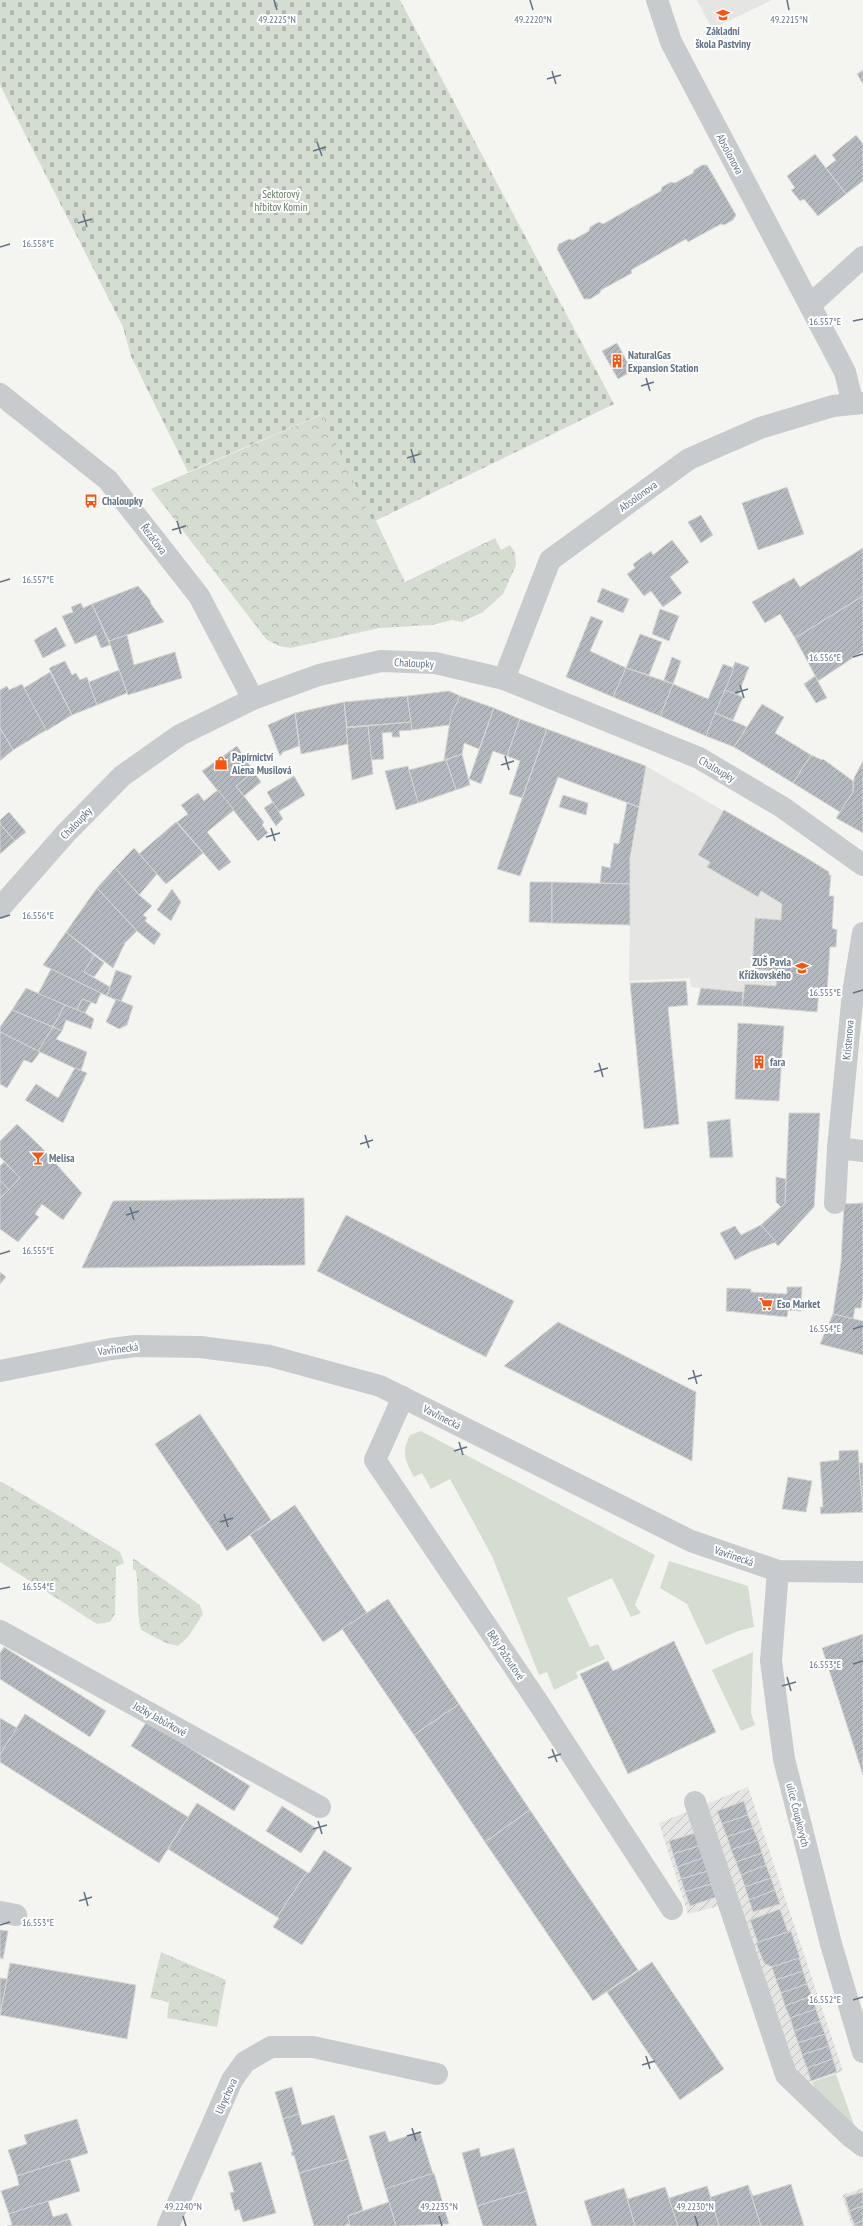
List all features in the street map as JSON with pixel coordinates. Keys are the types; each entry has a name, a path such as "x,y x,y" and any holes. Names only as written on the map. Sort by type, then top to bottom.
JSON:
{"street":[{"name":"Absolonova","path":"504,679 550,560 689,459 760,428 833,406 858,404 845,372 671,42 657,0"},
{"path":"810,305 863,257"},
{"name":"Řezáčova","path":"0,394 108,480 199,596 253,699"},
{"name":"Chaloupky","path":"0,908 66,833 122,776 180,735 253,699 319,676 381,662 435,663 504,679 699,758 782,807 863,865"},
{"name":"Kristenova","path":"835,1203 838,1148 853,992 863,933"},
{"path":"838,1148 863,1151"},
{"name":"Vavřinecká","path":"0,1371 111,1349 136,1346 200,1347 270,1356 380,1386 691,1541 778,1571 863,1572"},
{"name":"Běly Pažoutové","path":"403,1397 376,1460 541,1707 672,1909"},
{"name":"ulice Čoupkových","path":"778,1571 771,1662 784,1759 830,1944 863,2052"},
{"name":"Jožky Jabůrkové","path":"0,1631 320,1807"},
{"path":"695,1802 786,2075 851,2137 863,2146"},
{"name":"Ulrychova","path":"168,2226 232,2080 245,2062 271,2047 313,2047 437,2074"}],"shaded area":[{"name":"Základní škola Pastviny","path":"697,0 772,0 712,29"},
{"path":"646,766 829,872 829,875 831,875 829,896 834,896 832,928 837,930 836,947 830,947 827,992 819,992 742,1006 697,1005 701,988 691,987 690,978 629,981 631,858"},
{"path":"748,1787 843,2071 787,2089 723,1905 688,1914 659,1823"},
{"path":"863,2188 863,2226 852,2226 842,2195"}],"green space":[{"name":"Sektorový hřbitov Komín","path":"0,0 400,0 614,404 373,522 322,414 188,472 131,356 123,327 0,85"},
{"path":"323,414 373,521 376,521 405,582 495,538 501,550 510,545 515,553 516,565 503,594 483,612 462,622 452,620 432,625 379,628 291,648 279,646 266,639 151,489"},
{"path":"421,1431 655,1555 635,1605 641,1613 631,1617 612,1578 567,1598 590,1647 598,1644 605,1659 576,1672 578,1678 554,1690 547,1672 539,1675 492,1556 450,1479 431,1489 422,1473 414,1477 408,1466 405,1456 407,1441 410,1435"},
{"path":"0,1482 120,1552 124,1563 116,1567 115,1614 110,1622 97,1624 0,1562"},
{"path":"133,1558 200,1605 203,1614 188,1637 178,1646 166,1643 141,1630 137,1578 136,1571 133,1569"},
{"path":"669,1561 748,1586 754,1627 738,1631 706,1645 687,1604 660,1588"},
{"path":"753,1652 751,1713 755,1725 741,1731 712,1670"},
{"path":"161,1952 226,1980 217,2027 167,2018 169,2002 150,1998"},
{"path":"836,2074 855,2128 817,2092 812,2082"}],"building":[{"path":"863,70 863,84 857,74"},
{"path":"856,135 863,144 863,181 846,194 826,168 836,160 832,155"},
{"path":"815,154 846,194 818,216 804,199 800,201 791,190 795,188 787,176"},
{"path":"702,165 707,165 736,215 733,220 724,225 721,224 688,242 686,239 631,270 632,273 601,290 600,293 590,299 584,299 557,249 559,244 569,239 573,240 589,231 590,227 599,222 603,224 661,191 662,187 671,182 675,183 693,173 694,170"},
{"name":"NaturalGas Expansion Station","path":"617,343 632,371 618,379 602,351"},
{"path":"787,487 804,534 758,550 742,503"},
{"path":"701,515 713,535 701,543 688,522"},
{"path":"672,540 689,562 670,577 682,593 663,607 651,591 644,596 627,574 635,568 633,564 651,551 653,555"},
{"path":"863,548 863,596 795,638 780,614 765,623 752,602 794,578 800,587"},
{"path":"138,586 150,600 151,604 164,622 109,641 92,604"},
{"path":"602,588 629,599 623,613 597,602"},
{"path":"863,596 863,651 818,681 795,638"},
{"path":"81,603 83,608 92,604 110,645 101,648 96,635 75,644 62,616 73,612 71,607"},
{"path":"660,609 679,616 669,641 652,634"},
{"path":"591,616 603,621 590,651 626,668 613,697 566,677"},
{"path":"56,627 66,646 43,658 34,640"},
{"path":"640,634 662,642 649,675 626,668"},
{"path":"127,635 134,665 175,652 182,678 128,695 109,641"},
{"path":"672,657 681,661 673,684 664,680"},
{"path":"65,661 72,675 76,673 80,680 87,677 97,705 72,715 49,668"},
{"path":"735,662 749,667 738,695 725,690"},
{"path":"723,664 734,668 706,736 660,716 673,684 708,699"},
{"path":"626,668 673,684 660,716 613,697"},
{"path":"119,670 127,693 97,705 89,682"},
{"path":"50,672 72,715 46,731 24,688"},
{"path":"815,676 827,698 816,703 804,684"},
{"path":"22,684 46,730 13,750 0,728 0,690 7,686 9,690"},
{"path":"725,690 743,697 733,720 715,713"},
{"path":"449,691 460,696 449,725 412,730 407,696"},
{"path":"407,696 411,722 347,727 344,702"},
{"path":"460,696 494,708 479,749 464,743 462,754 444,760 451,715"},
{"path":"344,702 348,744 301,754 295,713"},
{"path":"762,704 784,717 775,733 811,755 793,783 734,747"},
{"path":"494,708 520,719 507,756 493,751 481,784 469,779"},
{"path":"295,713 299,746 283,752 280,756 268,725"},
{"path":"715,713 747,727 734,747 706,736"},
{"path":"520,719 547,729 522,798 509,794 520,761 507,756"},
{"path":"411,722 412,730 399,731 400,737 392,737 392,732 382,733 384,759 371,760 368,726"},
{"path":"368,726 373,774 352,780 346,728"},
{"path":"0,728 13,750 0,761"},
{"path":"547,729 646,766 639,807 558,777 520,876 497,869"},
{"path":"237,746 254,772 236,786 264,822 262,825 268,833 258,841 202,771"},
{"path":"462,754 470,785 456,790 446,760"},
{"path":"811,755 822,760 823,759 853,781 853,792 840,812 793,783"},
{"path":"446,760 456,790 418,803 409,770"},
{"path":"863,761 863,833 836,818 853,792 854,778"},
{"path":"408,766 418,803 396,810 385,771"},
{"path":"254,772 261,782 244,796 236,786"},
{"path":"294,776 305,795 278,812 267,792"},
{"path":"218,790 234,810 207,832 231,862 219,871 177,822 188,814 181,805 198,793 204,801"},
{"path":"563,795 588,803 586,815 559,807"},
{"path":"273,802 283,819 276,826 264,808"},
{"path":"627,803 639,807 630,858 630,884 600,883 602,866 610,868 614,843 619,844"},
{"path":"724,810 810,860 829,872 829,875 831,875 829,896 834,896 832,928 837,930 836,947 830,947 827,992 819,992 817,1012 742,1006 745,984 776,986 777,971 752,969 755,918 781,920 782,904 761,891 758,897 707,867 710,862 698,855"},
{"path":"9,812 26,832 15,841 0,824 0,820"},
{"path":"176,822 203,853 166,884 139,854"},
{"path":"0,824 15,841 0,854"},
{"path":"134,848 157,874 139,895 115,868"},
{"path":"115,868 139,895 152,906 143,915 147,918 145,921 161,934 154,945 137,931 97,888"},
{"path":"530,882 552,882 552,923 529,922"},
{"path":"552,882 630,884 630,925 552,923"},
{"path":"97,888 137,931 125,943 113,968 66,932"},
{"path":"172,889 181,902 171,921 157,910"},
{"path":"66,932 94,955 84,972 110,987 107,996 43,965"},
{"path":"94,955 104,963 94,977 84,972"},
{"path":"51,969 101,993 96,1004 82,999 77,1010 38,994"},
{"path":"116,970 132,976 121,1002 107,996"},
{"path":"686,981 688,1005 668,1007 679,1124 644,1129 630,983"},
{"path":"26,988 65,1005 53,1027 12,1010"},
{"path":"701,988 743,992 742,1006 697,1005"},
{"path":"82,999 91,1002 85,1013 77,1010"},
{"path":"116,999 133,1006 127,1025 119,1029 106,1022"},
{"path":"65,1005 85,1013 94,1019 91,1029 66,1020 62,1031 53,1027"},
{"path":"12,1010 53,1027 38,1051 0,1032 0,1027"},
{"name":"fara","path":"738,1023 784,1026 779,1101 735,1099"},
{"path":"53,1027 62,1031 56,1039 87,1052 81,1071 38,1051"},
{"path":"0,1032 40,1052 32,1063 24,1060 7,1088 0,1084"},
{"path":"75,1068 87,1073 63,1123 25,1100 36,1084 58,1098"},
{"path":"789,1113 820,1113 814,1207 778,1246 761,1225 785,1203"},
{"path":"730,1119 733,1157 710,1158 707,1122"},
{"path":"17,1124 41,1147 82,1193 63,1220 42,1204 35,1214 39,1217 18,1242 0,1229 0,1199 20,1178 0,1157 0,1141"},
{"path":"4,1162 20,1178 9,1190 0,1180 0,1166"},
{"path":"776,1177 786,1179 785,1203 781,1207 776,1202"},
{"path":"0,1180 9,1190 0,1198"},
{"path":"304,1198 305,1265 82,1268 113,1201"},
{"path":"863,1203 863,1295 861,1308 855,1308 853,1319 833,1314 841,1262 844,1204"},
{"path":"346,1215 514,1301 486,1357 317,1271"},
{"path":"761,1225 776,1242 750,1252 735,1260 720,1233 735,1226 741,1235"},
{"path":"0,1272 6,1277 0,1284"},
{"path":"787,1287 802,1287 801,1311 788,1310 787,1317 726,1311 727,1288 751,1289 751,1292 787,1294"},
{"path":"833,1314 863,1321 863,1355 820,1344"},
{"path":"558,1322 696,1392 692,1461 504,1366"},
{"path":"200,1414 271,1520 227,1551 155,1444"},
{"path":"858,1450 863,1512 821,1514 820,1507 823,1507 820,1462 839,1460 839,1451"},
{"path":"859,1463 863,1463 863,1512"},
{"path":"788,1477 812,1481 806,1512 782,1509"},
{"path":"295,1505 367,1613 323,1642 250,1535"},
{"path":"388,1599 459,1704 414,1735 342,1629"},
{"path":"863,1634 863,1775 822,1648"},
{"path":"674,1641 716,1732 628,1774 580,1674 608,1661 613,1671"},
{"path":"4,1647 106,1711 90,1737 0,1679 0,1653"},
{"path":"459,1704 530,1810 485,1842 414,1735"},
{"path":"25,1714 188,1817 159,1863 0,1762 0,1754"},
{"path":"0,1718 17,1728 0,1754"},
{"path":"147,1721 250,1786 234,1811 131,1746"},
{"path":"744,1801 748,1815 722,1824 717,1811"},
{"path":"197,1803 307,1872 277,1917 168,1849"},
{"path":"282,1806 317,1829 301,1853 266,1831"},
{"path":"530,1810 638,1970 593,2001 485,1842"},
{"path":"748,1815 753,1828 727,1837 722,1824"},
{"path":"753,1828 758,1840 731,1850 727,1837"},
{"path":"695,1833 699,1846 673,1854 669,1841"},
{"path":"758,1840 762,1853 736,1862 731,1850"},
{"path":"699,1846 703,1858 677,1867 673,1854"},
{"path":"324,1850 352,1868 302,1945 273,1927 279,1918 277,1917 307,1872 309,1873"},
{"path":"762,1853 766,1865 741,1875 736,1862"},
{"path":"703,1858 708,1871 681,1879 677,1867"},
{"path":"766,1865 771,1878 745,1887 741,1875"},
{"path":"708,1871 711,1884 685,1892 681,1879"},
{"path":"771,1878 775,1890 749,1900 745,1887"},
{"path":"711,1884 716,1897 690,1906 685,1892"},
{"path":"775,1890 780,1904 753,1912 749,1900"},
{"path":"780,1909 788,1932 758,1943 750,1920"},
{"path":"0,1930 8,1931 3,1959 0,1958"},
{"path":"791,1931 800,1958 772,1967 764,1963 756,1943"},
{"path":"799,1958 803,1971 776,1980 772,1967"},
{"path":"652,1962 724,2069 680,2100 607,1992"},
{"path":"10,1963 136,1985 127,2039 0,2015"},
{"path":"803,1971 807,1984 781,1993 776,1980"},
{"path":"0,1978 7,1979 0,2014"},
{"path":"807,1984 812,1996 785,2006 781,1993"},
{"path":"812,1996 816,2009 790,2018 785,2006"},
{"path":"816,2009 820,2021 794,2031 790,2018"},
{"path":"820,2021 825,2034 798,2043 794,2031"},
{"path":"825,2034 829,2046 802,2055 798,2043"},
{"path":"829,2046 833,2059 807,2068 802,2055"},
{"path":"833,2059 837,2072 811,2081 807,2068"},
{"path":"292,2087 299,2114 283,2119 275,2092"},
{"path":"299,2114 302,2125 334,2115 348,2159 299,2173 294,2155 292,2156 291,2152 293,2152 283,2119"},
{"path":"77,2119 88,2153 17,2176 8,2150 27,2144 24,2135"},
{"path":"385,2131 389,2142 420,2132 433,2174 385,2189 369,2136"},
{"path":"479,2148 481,2157 514,2148 527,2191 477,2206 462,2153"},
{"path":"70,2159 80,2191 9,2214 1,2191 19,2185 17,2176"},
{"path":"348,2159 363,2210 348,2216 350,2224 343,2226 314,2226 299,2173"},
{"path":"261,2162 276,2213 243,2222 239,2209 235,2211 230,2193 234,2192 228,2172"},
{"path":"434,2173 449,2224 396,2226 385,2189"},
{"path":"791,2184 804,2226 761,2226 748,2185 753,2196"},
{"path":"748,2185 761,2226 719,2226 707,2186 711,2197"},
{"path":"707,2186 719,2226 678,2226 665,2187 669,2198"},
{"path":"665,2187 678,2226 635,2226 624,2188 628,2199"},
{"path":"624,2188 635,2226 592,2226 584,2201"},
{"path":"527,2191 537,2226 483,2226 477,2206"},
{"path":"863,2192 863,2206 849,2211 845,2197"},
{"path":"48,2201 53,2217 67,2213 72,2226 7,2226 12,2225 9,2214"},
{"path":"389,2202 396,2226 350,2226 348,2216"},
{"path":"863,2206 863,2221 854,2224 849,2211"},
{"path":"863,2221 863,2226 855,2226 854,2224"}],"place":[{"name":"Základní škola Pastviny","path":"723,15"},
{"name":"NaturalGas Expansion Station","path":"617,361"},
{"name":"Chaloupky","path":"91,501"},
{"name":"Papírnictví Alena Musilová","path":"221,763"},
{"name":"ZUŠ Pavla Křížkovského","path":"802,968"},
{"name":"fara","path":"759,1062"},
{"name":"Melisa","path":"38,1158"},
{"name":"Eso Market","path":"766,1304"}]}
